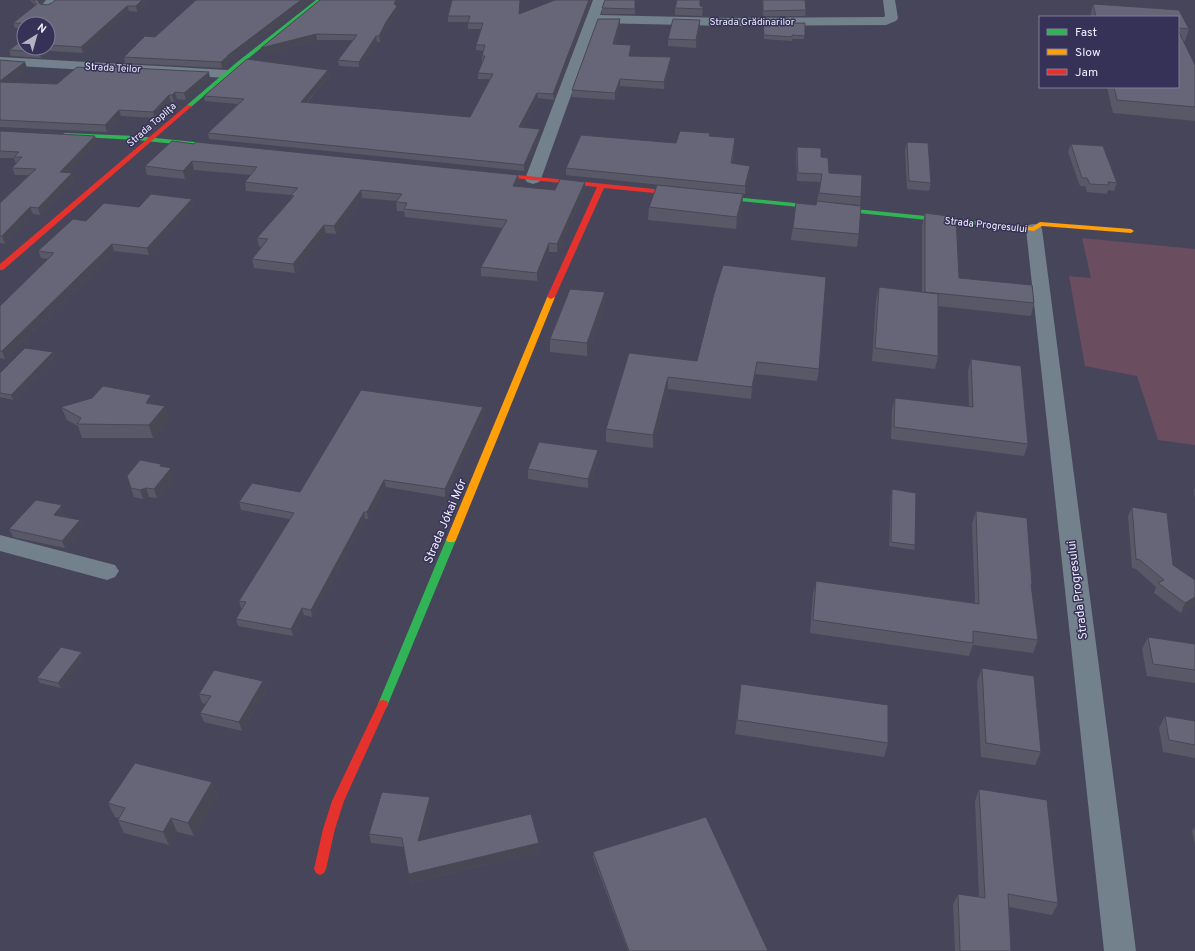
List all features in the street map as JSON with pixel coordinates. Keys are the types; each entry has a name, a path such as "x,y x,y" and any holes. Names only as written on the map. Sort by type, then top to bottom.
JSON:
{"street":[{"name":"Strada Toplița","path":"0,268 227,74 319,0"},
{"path":"534,179 599,0"},
{"name":"Strada Grădinarilor","path":"593,20 728,22 886,21 892,18 889,0"},
{"name":"Strada Teilor","path":"0,61 227,74"},
{"path":"53,134 151,139 237,148"},
{"name":"Strada Progresului","path":"479,173 1034,229 1040,224 1131,231"},
{"name":"Strada Jókai Mór","path":"320,869 329,829 338,801 382,703 555,288 601,186"},
{"name":"Strada Progresului","path":"1034,229 1120,951"},
{"path":"0,543 107,571"}],"shaded area":[{"path":"1082,238 1195,249 1195,445 1158,440 1137,376 1085,366 1069,276 1091,278"}],"building":[{"path":"33,0 38,0 40,4 47,5 55,0 142,0 136,6 127,6 81,47 56,45 56,16 22,16 37,4"},
{"path":"196,0 301,0 221,62 124,57 145,36 155,37"},
{"path":"320,0 396,0 394,4 397,6 386,22 379,36 376,36 359,62 338,60 357,35 316,34 261,48"},
{"path":"452,0 520,0 519,14 555,0 589,0 553,94 537,93 519,127 540,129 524,165 208,133 244,99 204,96 247,59 328,70 301,102 470,117 493,74 478,73 485,56 482,56 485,45 476,45 483,23 468,23 470,16 448,16"},
{"path":"605,0 635,0 635,9 602,8"},
{"path":"677,0 700,0 700,6 703,7 703,9 675,8"},
{"path":"763,0 805,0 806,10 763,11"},
{"path":"1093,4 1179,10 1189,29 1179,28 1179,16 1096,16"},
{"path":"598,19 620,19 613,44 631,45 629,56 671,57 664,82 620,79 615,93 572,90"},
{"path":"673,19 700,20 696,40 668,39"},
{"path":"805,23 805,36 792,35 792,37 764,35 763,24"},
{"path":"1179,32 1195,65 1195,107 1117,100 1114,88 1179,88"},
{"path":"16,45 16,50 9,50"},
{"path":"0,60 25,62 0,81"},
{"path":"77,67 110,69 113,67 209,72 184,93 175,92 172,95 169,95 153,112 119,110 105,125 0,120 0,82 57,84"},
{"path":"0,131 95,136 60,172 72,173 38,208 30,207 2,236 0,236 0,203 36,169 12,168 22,157 14,157 19,152 0,151"},
{"path":"680,131 710,133 709,136 735,138 731,163 750,166 745,186 566,168 581,135 676,143"},
{"path":"172,141 194,144 196,142 518,175 513,186 555,190 560,179 585,182 557,244 549,243 537,273 481,267 507,220 404,209 407,203 396,202 402,194 361,190 334,226 324,225 293,264 252,259 268,239 257,238 294,196 291,195 298,188 245,182 257,167 192,161 183,171 145,166"},
{"path":"907,142 928,143 931,183 909,181"},
{"path":"1071,144 1103,146 1117,183 1108,182 1109,185 1090,184 1087,178 1082,178"},
{"path":"797,147 821,148 821,157 828,158 829,173 862,175 861,197 819,193 822,174 798,173"},
{"path":"657,185 743,194 737,217 649,207"},
{"path":"151,194 192,199 147,248 112,244 2,351 0,351 0,306 54,253 38,251 73,219 86,221 104,203 139,207"},
{"path":"817,201 861,206 859,234 793,228 796,203 816,205"},
{"path":"925,213 956,217 959,278 1032,285 1034,303 925,292"},
{"path":"723,265 826,277 819,369 757,362 752,387 668,377 653,435 606,429 629,353 697,361"},
{"path":"879,287 938,294 938,356 875,348"},
{"path":"570,289 605,292 587,343 550,339"},
{"path":"25,348 53,352 11,395 0,393 0,373"},
{"path":"971,359 1021,366 1028,444 894,427 895,398 973,407"},
{"path":"103,386 151,395 146,403 165,406 149,425 77,424 81,418 61,407 92,398"},
{"path":"361,390 483,407 445,489 384,480 367,512 364,512 311,610 302,608 291,629 236,619 246,602 239,601 294,513 239,502 252,483 300,492"},
{"path":"539,442 598,450 588,479 528,469"},
{"path":"140,460 161,464 160,466 171,468 154,489 146,488 140,490 131,488 127,476"},
{"path":"892,489 916,493 915,545 891,542"},
{"path":"36,500 62,505 54,515 80,520 62,541 9,529"},
{"path":"1132,507 1167,513 1173,565 1195,580 1195,597 1185,603 1158,583 1164,580 1140,560 1136,559"},
{"path":"976,511 1027,518 1031,584 1038,640 973,631 973,643 813,620 816,581 979,604"},
{"path":"1148,637 1195,644 1195,670 1153,664"},
{"path":"61,647 82,652 58,683 37,678"},
{"path":"982,668 1034,676 1041,752 986,743"},
{"path":"214,670 263,681 239,722 200,713 211,696 199,694"},
{"path":"741,684 888,705 888,743 737,720"},
{"path":"1165,716 1195,721 1195,745 1169,740"},
{"path":"135,763 212,782 188,823 171,818 163,832 118,820 125,808 108,803"},
{"path":"979,789 1047,800 1058,903 1008,894 1011,951 960,951 958,894 985,898"},
{"path":"382,792 430,797 418,841 531,814 539,843 409,874 409,877 402,838 369,834"},
{"path":"706,817 768,951 629,951 593,852"}],"traffic: fast":[{"path":"189,106 238,64 319,0"},
{"path":"65,135 136,138 224,147"},
{"path":"703,196 986,224"},
{"path":"383,704 451,540"}],"traffic: slow":[{"path":"986,224 1034,229 1040,224 1131,231"},
{"path":"451,540 551,297"}],"traffic: jam":[{"path":"0,268 189,106"},
{"path":"489,174 703,196"},
{"path":"551,297 601,186"},
{"path":"320,869 329,829 338,801 383,704"}]}
